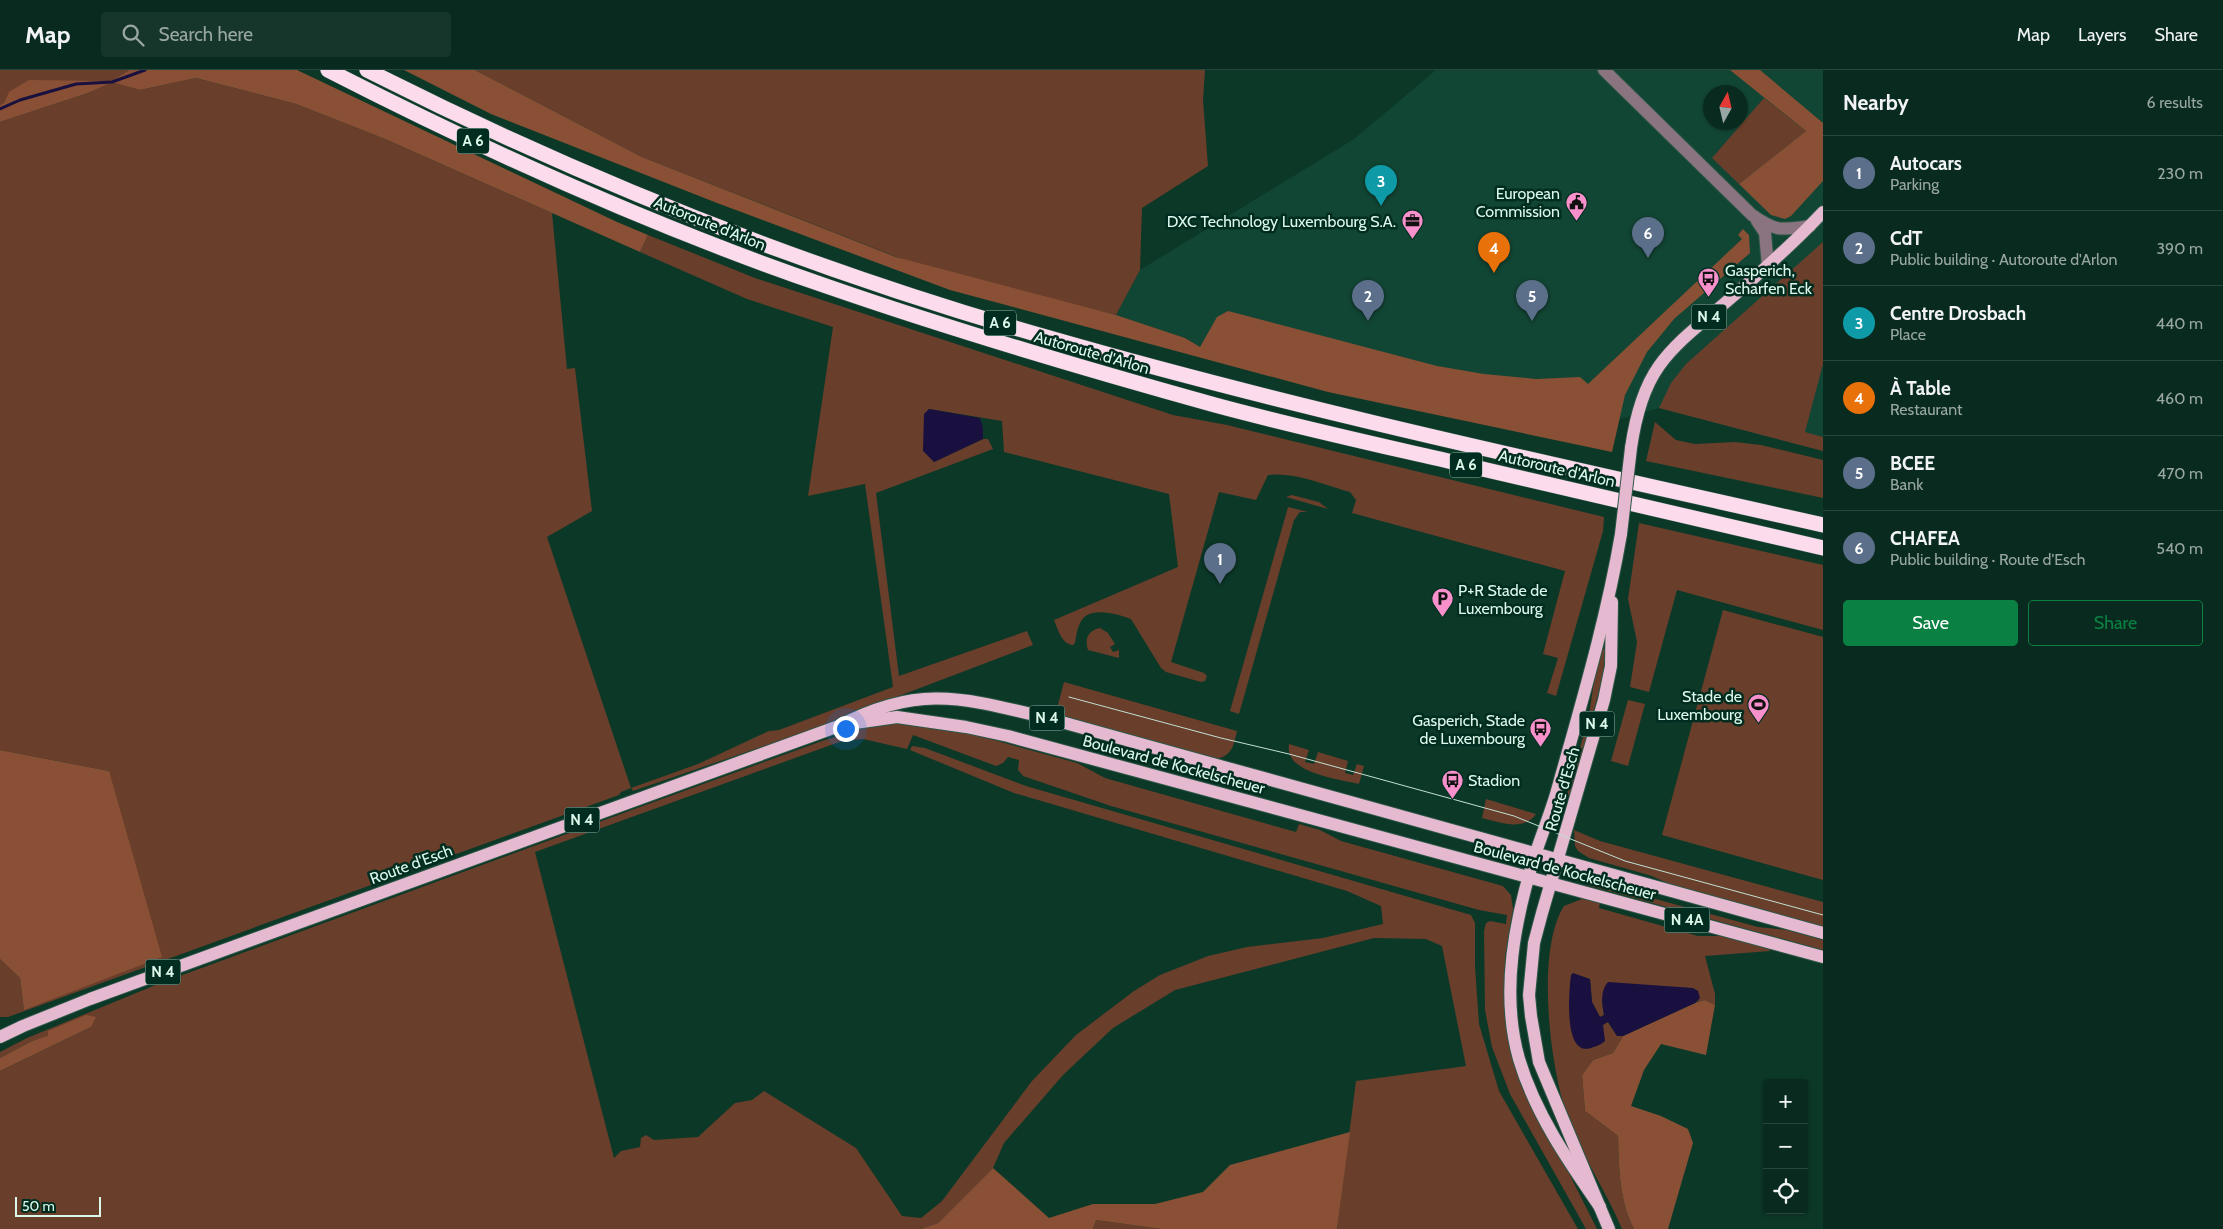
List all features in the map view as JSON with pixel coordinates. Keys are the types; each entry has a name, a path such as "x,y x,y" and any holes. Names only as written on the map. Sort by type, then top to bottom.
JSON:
{"highway":[{"name":"Autoroute d'Arlon","path":"328,70 502,154 735,253 924,319 1046,357 1226,408 1823,548"},
{"name":"Autoroute d'Arlon","path":"367,70 508,138 655,202 769,246 948,307 1051,339 1244,391 1353,418 1823,525"}],"main road":[{"name":"Route d'Esch","path":"1600,1207 1567,1161 1554,1138 1529,1087 1519,1057 1512,1018 1510,973 1517,926 1528,877 1555,798 1612,585 1621,534 1634,424 1640,404 1658,367 1674,347 1768,267 1823,212"},
{"name":"Route d'Esch","path":"1600,1207 1539,1062 1529,995 1534,943 1604,700 1611,666 1612,585"},
{"name":"Boulevard de Kockelscheuer","path":"836,728 863,713 908,700 932,698 981,702 1064,723 1823,934"},
{"name":"Boulevard de Kockelscheuer","path":"836,728 897,717 966,726 1061,750 1823,957"},
{"name":"Route d'Esch","path":"0,1038 23,1026 90,999 836,728"},
{"path":"1600,1207 1609,1229"}],"street":[{"path":"1604,70 1752,215 1765,233 1768,267"},
{"path":"1752,215 1771,228 1782,230 1810,226"}],"shaded area":[{"path":"0,70 129,70 112,81 0,105"},
{"path":"129,70 297,70 648,235 640,252 385,139 296,104 196,78 140,90 112,82 88,93 0,122 0,105 4,103 9,92 29,80 112,81"},
{"path":"404,70 475,70 642,157 896,257 1116,315 1185,338 1200,347 1217,317 1228,311 1437,366 1484,374 1536,379 1580,377 1588,384 1742,239 1738,235 1743,229 1749,235 1750,253 1674,319 1647,352 1625,395 1612,452 1328,392 950,290 717,203 491,114"},
{"path":"475,70 1205,70 1203,100 1208,166 1142,208 1140,270 1116,315 930,270 642,157"},
{"path":"1436,70 1823,70 1823,451 1659,408 1613,421 1209,352 1185,338 1116,315 1140,270 1354,139"},
{"path":"1730,70 1760,70 1823,123 1823,181 1791,216 1785,219 1771,215 1739,184 1806,131"},
{"path":"196,78 296,104 385,139 552,213 567,369 575,368 592,511 547,537 631,788 621,792 619,795 8,1017 0,1017 0,959 20,978 24,1009 109,771 0,750 0,122 88,93 112,81 140,90"},
{"path":"1764,98 1806,131 1739,184 1712,158 1736,130 1748,130 1748,116"},
{"path":"648,235 755,278 1173,415 1227,425 1604,517 1603,531 1556,696 1547,693 1558,658 1543,654 1565,571 1352,513 1356,500 1350,492 1299,477 1268,475 1256,500 1219,492 1171,662 1204,673 1207,676 1205,681 1201,682 1166,672 1161,668 1131,619 1104,612 1090,614 1084,617 1080,623 1073,645 1063,639 1054,620 1178,567 1169,494 1004,452 1002,421 929,409 934,462 983,439 988,439 993,449 876,493 899,676 1027,631 1033,645 799,734 633,791 631,788 698,764 769,731 779,730 893,687 865,484 808,496 833,327 747,299 640,252"},
{"path":"1823,242 1823,364 1805,432 1823,437 1823,451 1659,408 1671,383 1686,364"},
{"path":"929,409 980,418 983,428 983,439 934,462 923,451 924,414"},
{"path":"1655,422 1676,440 1695,444 1735,442 1761,445 1823,460 1823,498 1646,461"},
{"path":"1292,495 1319,502 1328,509 1286,497"},
{"path":"1288,507 1308,512 1300,512 1294,520 1239,714 1230,711"},
{"path":"1639,523 1823,565 1823,630 1677,590 1649,692 1630,687 1637,642 1628,599"},
{"name":"Stade de Luxembourg","path":"1723,610 1823,637 1823,880 1662,835"},
{"path":"1100,628 1108,633 1115,644 1110,647 1113,652 1119,650 1119,658 1088,650 1088,636 1092,631"},
{"path":"1601,649 1605,649 1603,676 1570,799 1566,798 1589,715"},
{"path":"1064,682 1237,731 1233,745 1229,753 1216,759 1055,716"},
{"path":"1628,700 1645,704 1628,766 1611,761"},
{"path":"903,722 954,729 1077,763 1105,778 1296,832 1299,824 1320,830 1341,841 1503,886 1511,895 1513,909 1505,957 1505,1016 1540,1116 1597,1229 1586,1229 1510,1094 1492,1047 1485,1010 1484,931 1486,923 1490,921 1506,924 1507,915 1479,910 1111,806 1023,776 1018,770 1019,760 1008,757 1003,763 996,766 913,735 907,749 863,739 842,741 535,852 614,1158 621,1151 640,1147 641,1138 646,1135 654,1140 698,1137 735,1103 752,1100 764,1091 856,1148 902,1216 921,1218 942,1201 1032,1081 1076,1035 1134,991 1160,975 1208,956 1247,947 1323,938 1383,924 1381,906 1347,891 1014,793 910,750 912,746 925,748 1026,786 1471,915 1475,923 1475,966 1479,1024 1499,1091 1578,1229 1337,1229 1356,1081 1466,1066 1442,946 1426,939 1374,938 1175,990 1113,1028 1063,1075 1004,1143 993,1168 938,1223 921,1229 0,1229 0,1071 91,1027 32,1041 0,1058 0,1052 27,1038 158,984 640,807 822,741 880,723"},
{"path":"1289,744 1309,750 1305,762 1314,764 1318,752 1348,761 1345,773 1353,775 1357,764 1364,766 1359,784 1326,777 1303,768 1295,762 1290,754"},
{"path":"0,750 109,771 162,957 24,1010 20,978 0,959"},
{"path":"1486,799 1536,814 1531,820 1518,824 1482,818"},
{"path":"1574,830 1600,841 1823,902 1823,928 1678,888 1652,876 1589,858 1578,851 1575,846"},
{"path":"1575,877 1758,927 1787,930 1823,940 1823,950 1587,885 1573,879"},
{"path":"1582,899 1594,899 1600,902 1599,908 1698,936 1729,936 1769,947 1770,951 1705,956 1715,994 1715,1005 1705,1000 1695,1003 1699,1000 1602,999 1604,1015 1600,1017 1592,1002 1590,979 1571,975 1570,1016 1603,1024 1608,1022 1617,1036 1623,1036 1613,1053 1593,1060 1582,1075 1585,1111 1618,1136 1620,1172 1625,1207 1634,1229 1622,1229 1570,1123 1557,1075 1552,1045 1548,982 1550,952 1555,926 1564,906"},
{"path":"1573,973 1590,979 1592,1002 1600,1017 1604,1015 1603,993 1608,982 1693,988 1698,991 1700,998 1695,1003 1623,1036 1617,1036 1608,1022 1603,1025 1605,1041 1591,1048 1582,1048 1576,1043 1570,1021 1569,994 1571,975"},
{"path":"1705,1000 1715,1005 1706,1055 1661,1044 1644,1070 1631,1106 1661,1116 1688,1129 1693,1143 1668,1229 1634,1229 1625,1207 1620,1172 1618,1136 1585,1111 1582,1075 1593,1060 1613,1053 1623,1036"},
{"path":"86,1015 96,1017 91,1027 0,1071 0,1058 32,1041 48,1036 48,1031"},
{"path":"1350,1132 1337,1229 1161,1229 1096,1220 1093,1229 921,1229 938,1223 993,1168 1049,1218 1093,1204 1155,1204 1203,1192 1230,1165"},
{"path":"1096,1220 1161,1229 1093,1229"}],"waterway":[{"path":"0,109 20,100 76,84 112,82 145,70"}],"tram line":[{"path":"1069,697 1221,738 1289,754 1514,816 1625,861 1823,915"}],"place":[{"name":"Centre Drosbach","path":"1381,206"},
{"name":"European Commission","path":"1576,221"},
{"name":"DXC Technology Luxembourg S.A.","path":"1412,240"},
{"name":"CHAFEA","path":"1648,258"},
{"name":"À Table","path":"1494,273"},
{"name":"Gasperich, Scharfen Eck","path":"1709,298"},
{"name":"CdT","path":"1368,321"},
{"name":"BCEE","path":"1532,321"},
{"name":"Autocars","path":"1220,584"},
{"name":"P+R Stade de Luxembourg","path":"1442,618"},
{"name":"Stade de Luxembourg","path":"1758,724"},
{"name":"Gasperich, Stade de Luxembourg","path":"1541,748"},
{"name":"Stadion","path":"1452,799"}]}
